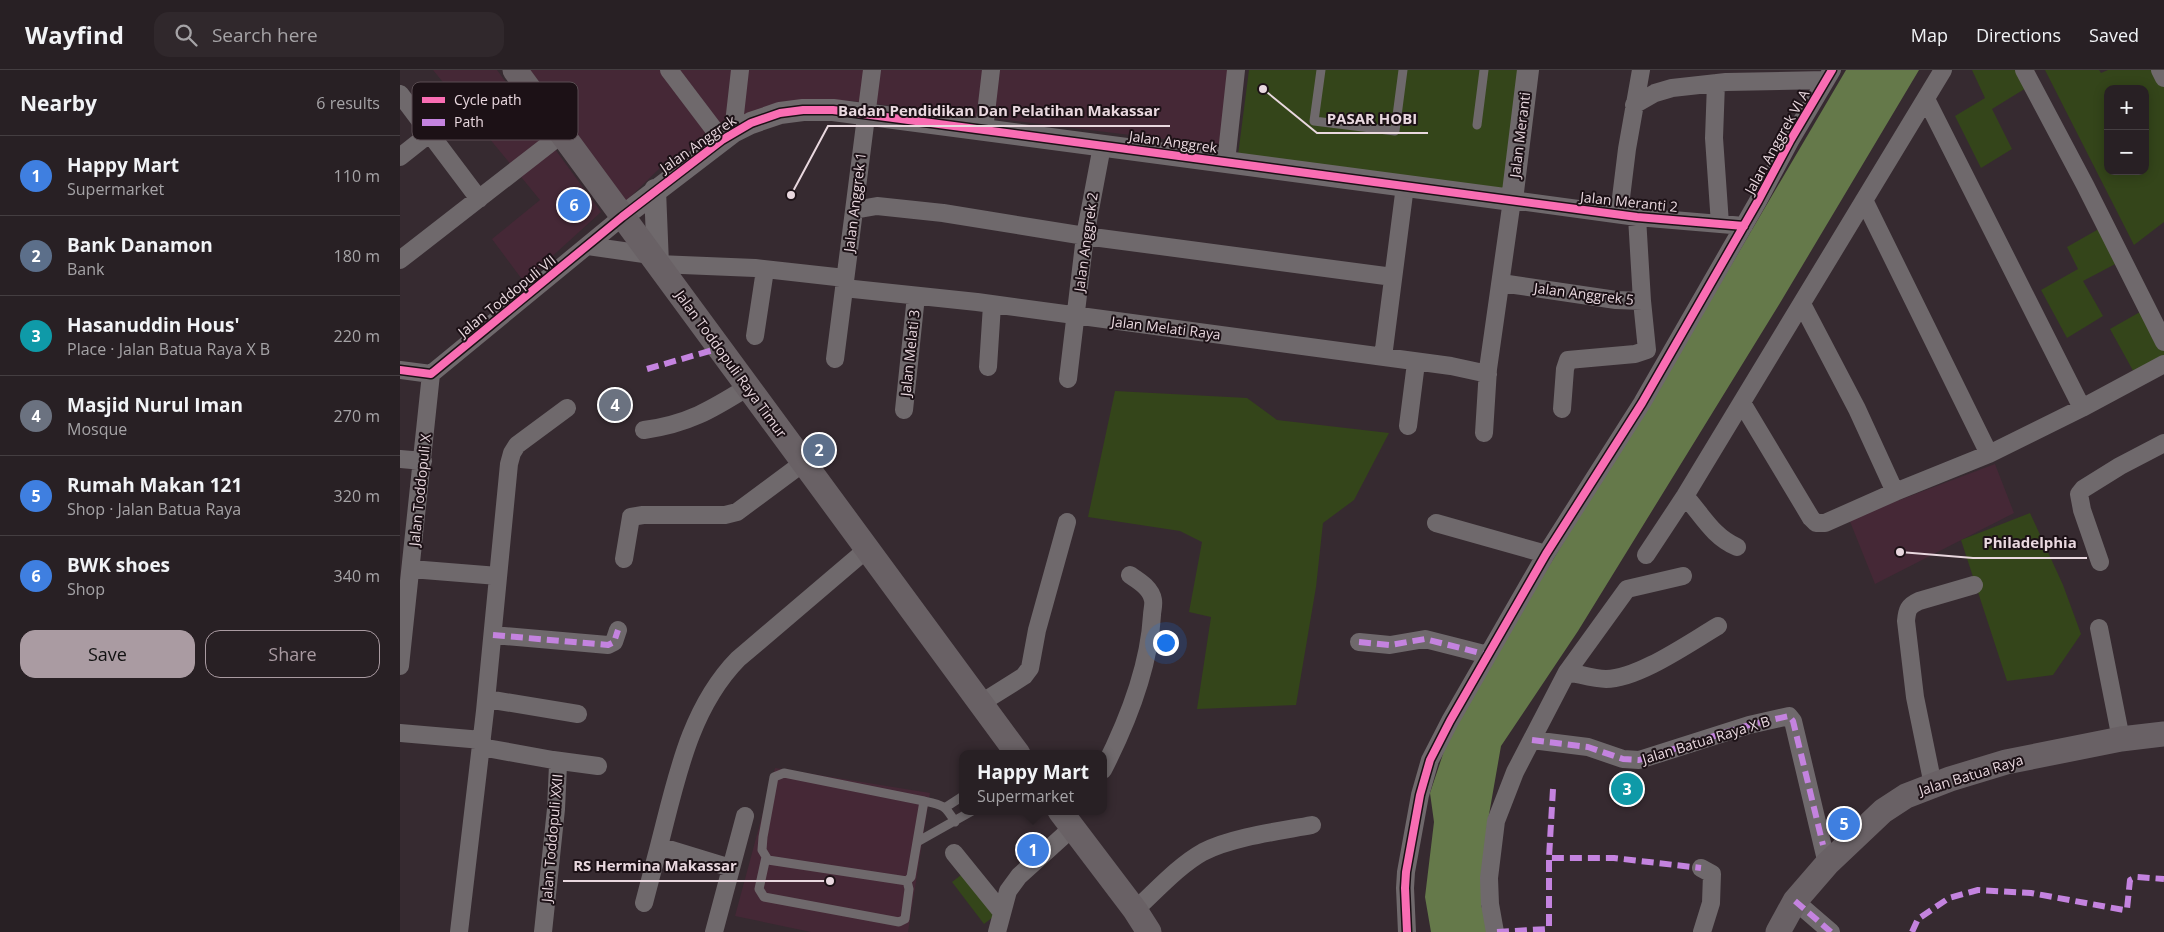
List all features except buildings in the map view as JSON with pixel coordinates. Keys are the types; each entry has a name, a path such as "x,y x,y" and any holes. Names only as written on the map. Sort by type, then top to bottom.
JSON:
{"main road":[{"name":"Jalan Toddopuli Raya Timur","path":"515,70 524,82"},
{"name":"Jalan Toddopuli Raya Timur","path":"566,140 866,550 1015,750"},
{"name":"Jalan Batua Raya","path":"1778,932 1795,901 1827,864 1883,811 1906,796 1932,785 2006,762 2120,739 2164,734"},
{"path":"1071,819 1149,932"}],"street":[{"path":"668,70 727,136"},
{"path":"727,136 740,70"},
{"name":"Jalan Anggrek 1","path":"835,359 871,70"},
{"path":"984,130 991,70"},
{"path":"1226,162 1236,70"},
{"name":"Jalan Meranti","path":"1512,200 1528,70"},
{"path":"1619,214 1634,104 1641,70"},
{"path":"1646,555 1686,496 1943,70"},
{"path":"2024,70 2085,185 2164,342"},
{"path":"2160,70 2164,78"},
{"path":"1634,104 1655,93 1672,88 1829,75"},
{"name":"Jalan Anggrek VI A","path":"1407,932 1406,872 1424,779 1430,760 1450,721 1546,554 1642,403 1829,75"},
{"path":"1716,83 1714,138 1720,224"},
{"path":"400,94 412,111"},
{"path":"1926,99 2082,408"},
{"name":"Jalan Anggrek","path":"622,216 727,136 751,123 780,114 803,110 833,110 866,116 1512,200"},
{"path":"400,157 421,140"},
{"path":"434,140 479,199"},
{"path":"400,260 554,140"},
{"name":"Jalan Anggrek 2","path":"1068,379 1085,236 1102,146"},
{"path":"1384,357 1405,186"},
{"path":"654,260 655,190"},
{"path":"1484,433 1488,374 1512,200"},
{"name":"Jalan Meranti 2","path":"1512,200 1637,217 1744,226"},
{"path":"1864,200 1989,454"},
{"path":"854,210 877,206 924,211 1085,236 1393,277"},
{"name":"Jalan Toddopuli VII","path":"431,374 622,216"},
{"name":"Jalan Anggrek 5","path":"1501,283 1616,300 1642,301 1637,217"},
{"name":"Jalan Melati Raya","path":"588,246 654,260 765,270 916,296 1451,366 1488,374"},
{"path":"755,336 765,270"},
{"name":"Jalan Melati 3","path":"904,410 916,296"},
{"path":"1562,409 1565,369 1568,360 1635,354 1647,350 1642,301"},
{"path":"1802,304 1857,409 1895,492"},
{"path":"988,367 992,305"},
{"path":"1408,426 1416,362"},
{"path":"1742,403 1813,521 1820,524 1830,522 1895,492 1989,454 2082,408 2164,364"},
{"path":"400,370 431,374"},
{"name":"Jalan Toddopuli X","path":"400,666 431,374"},
{"path":"644,430 683,422 697,417 748,387"},
{"path":"459,932 482,743 512,453 517,445 568,408"},
{"path":"2100,562 2082,510 2079,497 2080,491 2120,466 2164,443"},
{"path":"400,459 423,461"},
{"path":"624,559 631,516 643,514 725,515 737,512 803,463"},
{"path":"1686,496 1716,534 1726,543 1737,547"},
{"path":"981,703 1024,676 1030,668 1037,630 1067,522"},
{"path":"1436,523 1546,554"},
{"path":"644,903 686,749 712,690 722,675 738,659 866,550"},
{"path":"411,568 498,576"},
{"path":"1107,760 1143,670 1151,631 1153,600 1149,590 1130,575"},
{"path":"1495,932 1490,904 1489,878 1496,821 1515,772 1568,672 1627,589 1683,576"},
{"path":"1932,785 1915,697 1906,621 1907,610 1911,605 1919,601 1974,585"},
{"path":"1568,672 1606,679 1623,676 1661,660 1718,626"},
{"path":"2098,628 2120,739"},
{"path":"493,635 608,645 614,642 618,630"},
{"path":"1359,642 1390,645 1425,639 1488,655"},
{"path":"486,699 578,714"},
{"name":"Jalan Batua Raya X B","path":"1532,740 1588,747 1623,759 1639,760 1749,725 1789,716 1793,721 1817,815 1827,864"},
{"name":"Jalan Toddopuli XXII","path":"400,732 482,743 553,760 558,765 543,932"},
{"path":"553,760 598,766"},
{"path":"714,932 745,816"},
{"path":"997,932 1010,889 1024,870 1071,819"},
{"path":"1135,910 1201,853 1214,847 1312,825"},
{"path":"659,846 731,868"},
{"path":"954,853 1002,911"},
{"path":"1701,868 1712,874 1711,903 1702,932"},
{"path":"983,888 1000,891 1010,889"},
{"path":"1795,901 1831,932"}],"lane":[{"path":"1321,70 1314,121 1395,131 1403,70"},
{"path":"1477,125 1484,70"},
{"path":"907,880 768,860 762,850 774,777 778,774 784,774 924,801 946,807 955,822"},
{"path":"946,807 959,799"},
{"path":"907,880 911,876 924,801"},
{"path":"917,842 966,815"},
{"path":"766,857 759,889 764,897 899,922 904,919 909,889 907,880"}],"shaded area":[{"path":"433,70 497,70 506,82 443,82"},
{"path":"526,70 1231,70 1220,146 852,101 809,99 756,113 661,167 624,203 578,140 578,82 535,82"},
{"path":"1249,70 1522,70 1506,190 1238,155"},
{"path":"1846,70 1919,70 1780,303 1578,631 1501,746 1487,826 1481,905 1490,932 1431,932 1425,897 1434,822 1430,793 1448,739 1538,584 1690,335"},
{"path":"1972,70 2022,70 2031,85 1992,109 2012,149 1981,168 1955,116 1985,98"},
{"path":"2045,70 2099,70 2101,73 2108,70 2161,70 2164,76 2164,222 2134,245"},
{"path":"491,140 548,140 601,212 524,282 492,239 540,200"},
{"path":"2104,226 2121,261 2083,281 2103,316 2067,338 2041,290 2078,269 2067,247"},
{"path":"2147,308 2164,337 2164,362 2136,376 2110,329"},
{"path":"1115,391 1247,398 1277,420 1389,433 1354,500 1323,523 1316,587 1296,705 1197,709 1211,617 1189,612 1202,542 1180,531 1088,517"},
{"path":"1995,464 2014,513 1875,584 1849,519"},
{"path":"2030,513 2063,585 2081,634 2053,675 2007,681 1961,540"},
{"path":"775,768 930,793 908,932 811,932 735,916"},
{"path":"965,872 997,914 984,924 952,882"}],"marked path":[{"path":"647,369 720,348"},
{"path":"493,635 608,645 614,642 618,630"},
{"path":"1359,642 1390,645 1425,639 1488,655"},
{"path":"1532,740 1588,747 1623,759 1639,760 1749,725 1789,716 1793,721 1823,845"},
{"path":"1553,789 1549,858 1614,858 1701,868"},
{"path":"1497,932 1547,929 1549,927 1549,858"},
{"path":"1912,932 1918,919 1949,898 1978,890 2031,893 2124,910 2127,909 2130,880 2137,877 2164,879"},
{"path":"1795,901 1831,932"}],"cycle path":[{"path":"1407,932 1406,872 1420,795 1430,760 1450,721 1546,554 1642,403 1832,70"},
{"path":"400,370 431,374 622,217 722,140 751,123 780,113 803,110 833,110 1637,217 1744,226"}],"place":[{"name":"PASAR HOBI","path":"1263,89"},
{"name":"Badan Pendidikan Dan Pelatihan Makassar","path":"791,195"},
{"name":"BWK shoes","path":"574,205"},
{"name":"Masjid Nurul Iman","path":"615,405"},
{"name":"Bank Danamon","path":"819,450"},
{"name":"Philadelphia","path":"1900,552"},
{"name":"Hasanuddin Hous'","path":"1627,789"},
{"name":"Rumah Makan 121","path":"1844,824"},
{"name":"Happy Mart","path":"1033,850"},
{"name":"RS Hermina Makassar","path":"830,881"}]}
